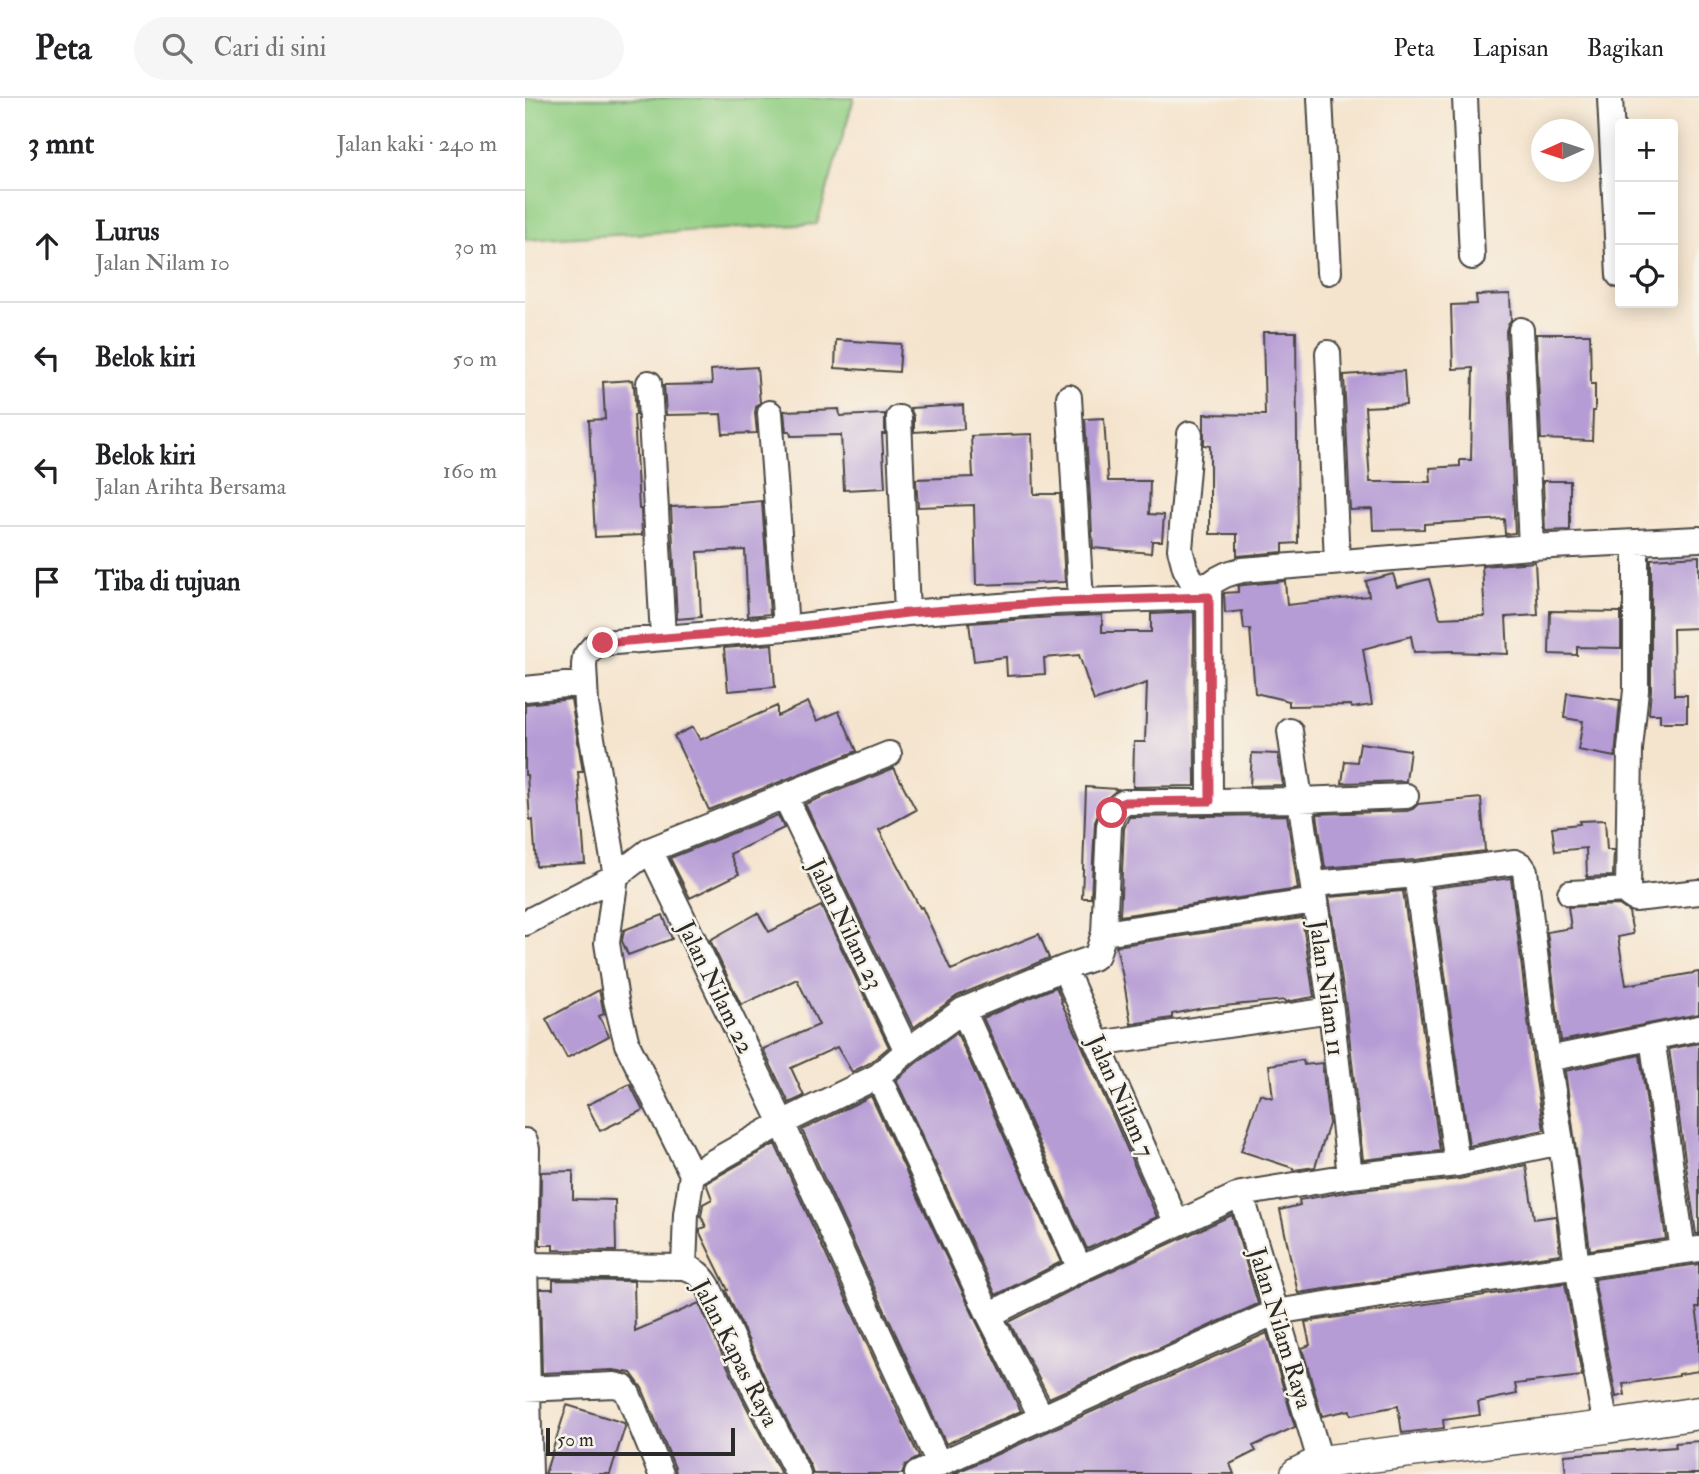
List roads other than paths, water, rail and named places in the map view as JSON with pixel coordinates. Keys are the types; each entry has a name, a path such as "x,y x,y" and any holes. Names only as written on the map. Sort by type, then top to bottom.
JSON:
{"street":[{"path":"1320,98 1329,272"},
{"path":"1465,98 1472,257"},
{"path":"1610,98 1617,245"},
{"path":"1521,330 1531,547"},
{"path":"1328,353 1337,562"},
{"path":"649,383 663,637"},
{"path":"1069,397 1081,601"},
{"path":"770,413 786,628"},
{"path":"899,418 907,613"},
{"path":"1190,434 1180,549 1192,581 1209,591"},
{"path":"684,1267 686,1214 692,1174 627,1044 616,1000 607,943 616,876 586,704 585,657 594,646 663,637 786,628 907,613 1209,591 1227,573 1242,570 1531,547 1699,539"},
{"path":"1636,542 1636,690 1630,749 1628,890 1629,895 1635,899 1699,892"},
{"path":"1209,591 1210,801"},
{"path":"525,689 585,684"},
{"name":"Jalan Nilam 11","path":"1290,732 1331,1010 1350,1176"},
{"path":"525,923 616,876 650,850 889,754"},
{"name":"Jalan Nilam 23","path":"785,796 907,1051"},
{"path":"692,1174 782,1123 879,1076 907,1051 963,1010 1097,955 1104,933 1109,826 1112,813 1118,805 1125,802 1406,796"},
{"name":"Jalan Nilam 22","path":"650,850 782,1123 928,1469"},
{"path":"1104,933 1416,875 1515,862 1521,865 1525,870 1577,1266 1606,1427"},
{"path":"1416,875 1457,1164"},
{"path":"1570,892 1628,890"},
{"name":"Jalan Nilam 7","path":"1064,968 1177,1224"},
{"path":"963,1010 1080,1269"},
{"path":"1097,1044 1331,1010"},
{"path":"1548,1059 1699,1028"},
{"path":"928,1469 1276,1312 1691,1250 1652,1038"},
{"path":"879,1076 989,1315 1042,1418"},
{"path":"525,1141 530,1474"},
{"path":"989,1315 1241,1194 1350,1176 1457,1164 1561,1142"},
{"name":"Jalan Nilam Raya","path":"1241,1194 1276,1312 1314,1470"},
{"name":"Jalan Kapas Raya","path":"525,1265 693,1269 708,1286 755,1390 798,1474"},
{"path":"527,1389 614,1385 623,1388 628,1394 661,1474"},
{"path":"1314,1470 1699,1413"}]}
